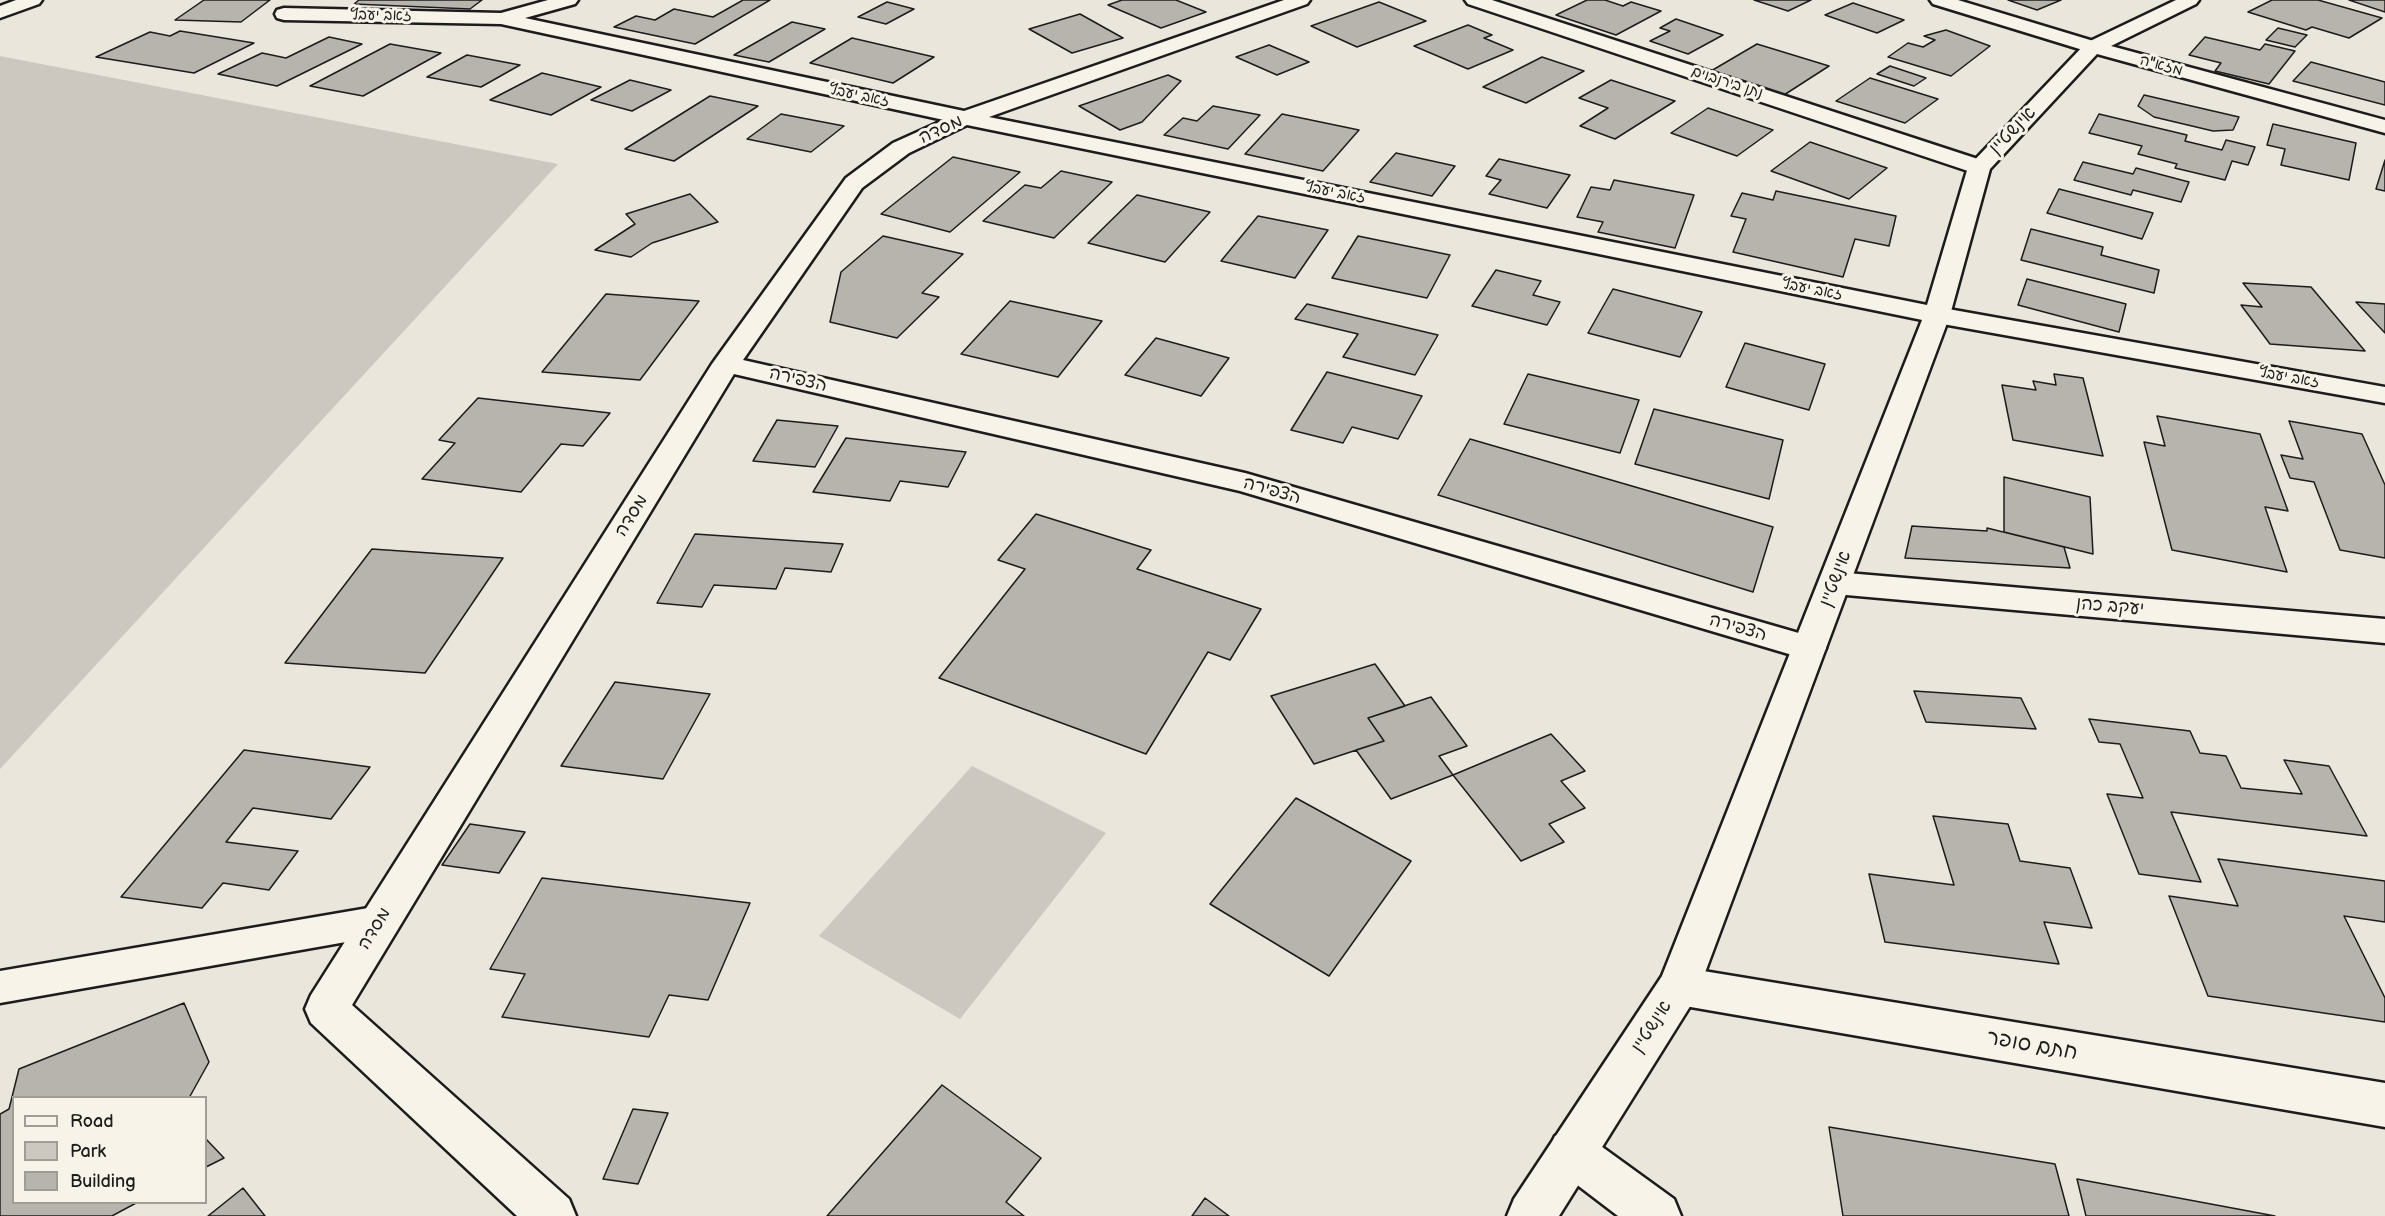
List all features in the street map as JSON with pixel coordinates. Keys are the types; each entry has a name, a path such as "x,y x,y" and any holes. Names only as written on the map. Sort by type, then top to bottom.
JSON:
{"main road":[{"path":"0,12 33,0"},
{"name":"זאב יעבץ","path":"306,0 284,14 501,18 965,118 1937,315 2385,395"},
{"path":"501,18 525,0"},
{"path":"501,18 570,0"},
{"name":"מסדה","path":"552,1216 326,1008 726,364 854,183 901,148 965,118 1301,0"},
{"name":"נתן בירנבוים","path":"1474,0 1979,167"},
{"name":"מזא\"ה","path":"1939,0 2093,47 2385,127"},
{"name":"אינשטיין","path":"1531,1216 1679,986 1937,315 1979,167 2093,47 2190,0"},
{"name":"הצפירה","path":"726,364 1245,483 1809,648"},
{"name":"יעקב כהן","path":"1835,583 2385,631"},
{"name":"חתם סופר","path":"1679,986 2385,1105"},
{"path":"1571,1152 1657,1216"}],"lane":[{"path":"0,987 380,921"}],"green space":[{"path":"0,56 558,164 0,769"},
{"path":"972,766 1106,833 960,1019 819,936"}],"building":[{"path":"204,0 270,0 241,22 175,20"},
{"path":"359,0 482,0 470,9 354,4"},
{"path":"743,0 770,0 695,44 614,27 636,16 655,20 674,9 713,17"},
{"path":"1122,0 1176,0 1206,12 1161,28 1108,5"},
{"path":"1587,0 1605,0 1623,6 1631,2 1661,11 1616,35 1556,15"},
{"path":"1754,0 1811,0 1788,11"},
{"path":"2008,0 2061,0 2037,10"},
{"path":"2272,0 2318,0 2382,18 2349,38 2312,27 2306,30 2248,12"},
{"path":"2349,0 2385,0 2385,12"},
{"path":"887,2 914,9 886,24 858,17"},
{"path":"1379,2 1426,21 1357,47 1311,26"},
{"path":"1853,3 1904,20 1877,33 1825,15"},
{"path":"1080,14 1123,38 1072,53 1029,29"},
{"path":"1676,19 1723,35 1688,54 1650,41 1670,31 1660,28"},
{"path":"792,22 825,29 769,62 734,55"},
{"path":"1468,25 1492,35 1484,38 1513,50 1468,69 1414,46"},
{"path":"2278,28 2307,35 2295,47 2266,40"},
{"path":"1946,30 1990,46 1951,76 1888,57 1908,43 1923,47 1935,40 1924,36"},
{"path":"180,31 254,43 194,73 96,57 150,32 170,36"},
{"path":"329,37 362,44 277,86 218,74 262,53 286,58"},
{"path":"2205,37 2260,50 2265,44 2295,51 2269,84 2215,71 2221,63 2189,55"},
{"path":"852,38 934,57 893,83 810,63"},
{"path":"390,44 441,53 363,96 310,86"},
{"path":"1757,44 1829,66 1784,95 1711,71"},
{"path":"1269,45 1309,62 1277,75 1236,57"},
{"path":"467,55 520,65 481,87 427,77"},
{"path":"1542,57 1584,71 1526,103 1483,87"},
{"path":"2311,62 2385,82 2385,105 2293,81"},
{"path":"1890,66 1926,78 1914,86 1877,74"},
{"path":"542,73 601,87 551,115 490,100"},
{"path":"1168,75 1181,81 1142,122 1120,130 1079,106"},
{"path":"1870,78 1938,99 1905,123 1836,101"},
{"path":"630,80 671,90 632,111 591,100"},
{"path":"1611,80 1675,101 1615,139 1580,126 1608,108 1579,98"},
{"path":"2144,95 2239,117 2233,130 2213,131 2154,117 2138,106"},
{"path":"710,96 758,106 674,161 625,149"},
{"path":"1213,106 1260,115 1228,149 1164,135 1183,118 1197,121"},
{"path":"1708,108 1773,130 1737,156 1671,133"},
{"path":"781,114 844,126 811,152 747,139"},
{"path":"1282,114 1359,130 1323,171 1245,154"},
{"path":"2099,114 2187,135 2185,141 2222,150 2226,140 2255,147 2248,165 2232,161 2225,180 2175,168 2177,164 2138,154 2142,146 2089,133"},
{"path":"2273,124 2356,143 2349,180 2281,165 2285,149 2267,145"},
{"path":"1810,142 1887,168 1849,199 1771,171"},
{"path":"1396,153 1455,166 1432,196 1370,182"},
{"path":"953,157 1020,172 950,232 881,214"},
{"path":"1499,159 1570,175 1547,208 1489,194 1501,180 1486,176"},
{"path":"2385,160 2385,191 2376,189"},
{"path":"2083,162 2133,174 2136,168 2189,182 2181,202 2133,190 2131,195 2074,180"},
{"path":"1061,171 1112,182 1054,238 983,221 1025,185 1041,188"},
{"path":"1614,180 1694,195 1675,248 1598,232 1603,222 1577,217 1591,187 1610,190"},
{"path":"2059,189 2153,213 2142,239 2047,213"},
{"path":"1776,191 1896,216 1889,246 1855,239 1843,277 1733,252 1746,219 1731,216 1742,193 1773,200"},
{"path":"690,194 718,222 652,243 631,257 595,250 635,224 626,214"},
{"path":"1137,195 1210,212 1165,262 1088,243"},
{"path":"1258,216 1328,230 1295,278 1221,261"},
{"path":"2031,229 2103,247 2101,255 2159,270 2154,293 2021,260"},
{"path":"883,236 963,254 922,293 939,297 897,338 830,322 841,272"},
{"path":"1358,236 1450,255 1427,298 1332,278"},
{"path":"1496,270 1541,281 1533,295 1560,302 1547,325 1472,306"},
{"path":"2027,279 2126,304 2119,332 2018,305"},
{"path":"2243,283 2311,287 2365,351 2270,344 2241,305 2262,307"},
{"path":"1613,289 1702,312 1680,357 1588,333"},
{"path":"606,294 699,301 640,380 542,372"},
{"path":"1010,301 1102,321 1058,377 961,354"},
{"path":"2356,302 2385,304 2385,333"},
{"path":"1307,304 1438,335 1415,375 1343,357 1358,334 1295,319"},
{"path":"1156,338 1229,358 1201,396 1125,375"},
{"path":"1745,343 1825,364 1809,410 1726,387"},
{"path":"1327,372 1422,396 1398,439 1352,427 1343,443 1291,430"},
{"path":"1528,374 1639,400 1620,453 1504,424"},
{"path":"2054,374 2083,378 2103,456 2013,440 2002,385 2036,390 2033,381 2056,385"},
{"path":"478,398 610,413 583,446 561,444 521,492 422,479 455,443 439,440"},
{"path":"1654,409 1783,440 1769,499 1635,464"},
{"path":"2157,416 2260,434 2288,511 2265,507 2287,572 2172,550 2144,442 2165,446"},
{"path":"777,420 838,426 815,467 753,461"},
{"path":"2289,421 2362,434 2385,485 2385,558 2340,550 2314,482 2290,478 2281,455 2303,459"},
{"path":"846,438 966,452 948,487 900,481 890,501 813,492"},
{"path":"1470,439 1773,527 1753,592 1438,495"},
{"path":"2004,477 2090,497 2093,554 2004,532"},
{"path":"1036,514 1151,550 1137,569 1261,609 1230,660 1208,652 1146,754 939,678 1025,569 998,560"},
{"path":"1912,526 1987,531 1987,528 2064,547 2070,568 1905,558"},
{"path":"695,534 843,544 831,572 785,568 776,589 714,585 702,607 657,603"},
{"path":"372,549 503,558 425,673 285,663"},
{"path":"1375,664 1405,706 1368,718 1384,741 1314,764 1271,696"},
{"path":"615,682 710,694 663,779 561,766"},
{"path":"1914,691 2021,698 2036,729 1926,722"},
{"path":"1431,697 1467,746 1439,756 1453,775 1391,799 1356,750 1384,741 1368,718"},
{"path":"2089,719 2190,731 2200,753 2226,756 2241,788 2302,794 2284,760 2329,766 2367,836 2171,812 2201,882 2139,874 2107,794 2143,798 2120,744 2099,742"},
{"path":"1551,734 1585,771 1561,781 1585,808 1549,824 1564,842 1521,861 1453,775"},
{"path":"244,750 370,767 331,819 253,808 226,842 298,851 269,890 223,883 202,908 121,897"},
{"path":"1296,798 1411,861 1329,976 1210,904"},
{"path":"1933,816 2008,824 2020,861 2070,868 2092,928 2044,922 2059,964 1885,942 1869,874 1954,885"},
{"path":"470,824 525,832 499,873 442,865"},
{"path":"2218,859 2385,881 2385,922 2344,916 2385,998 2385,1022 2208,996 2169,896 2238,906"},
{"path":"542,878 750,903 708,1000 669,995 649,1037 502,1017 525,974 490,969"},
{"path":"184,1003 209,1062 190,1096 12,1096 19,1069"},
{"path":"942,1085 1041,1158 1006,1202 1024,1216 827,1216"},
{"path":"12,1097 12,1204 134,1204 112,1216 0,1216 0,1114 9,1109"},
{"path":"633,1109 668,1113 638,1184 603,1179"},
{"path":"1829,1127 2055,1164 2069,1216 1843,1216"},
{"path":"207,1140 224,1158 207,1166"},
{"path":"2077,1179 2275,1216 2086,1216"},
{"path":"243,1188 265,1216 208,1216"},
{"path":"1205,1198 1229,1216 1192,1216"}]}
